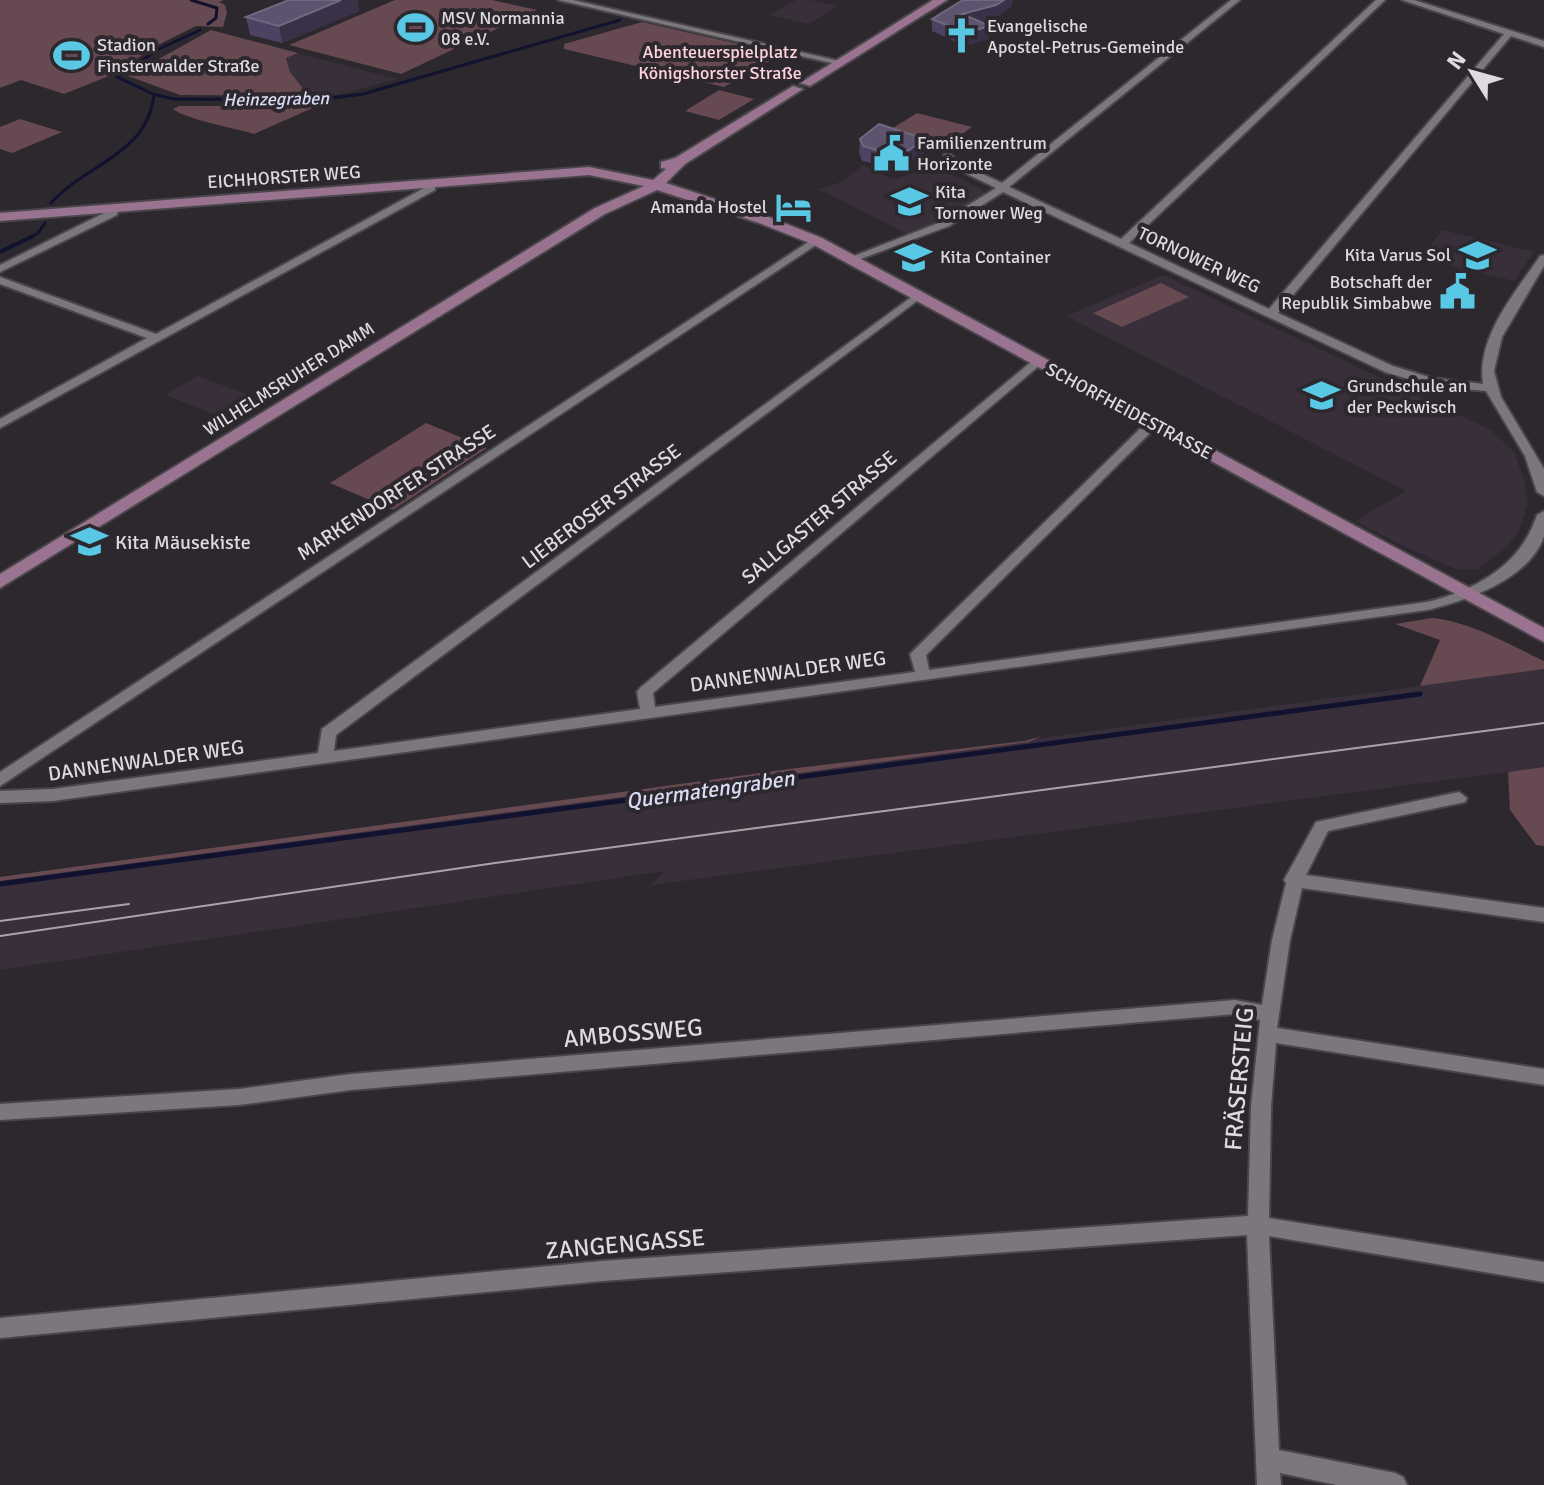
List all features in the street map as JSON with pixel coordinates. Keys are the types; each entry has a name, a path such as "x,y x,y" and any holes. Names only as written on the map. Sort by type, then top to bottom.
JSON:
{"main road":[{"name":"WILHELMSRUHER DAMM","path":"0,582 600,211 603,205 642,185 941,0"},
{"name":"EICHHORSTER WEG","path":"0,217 570,173 642,185"},
{"name":"SCHORFHEIDESTRASSE","path":"642,185 787,226 1544,636"}],"street":[{"path":"562,0 840,62"},
{"path":"851,259 945,224 1003,188 1236,0"},
{"path":"1122,244 1381,0"},
{"path":"1406,0 1544,44"},
{"path":"1438,10 1448,0"},
{"path":"1271,314 1509,33"},
{"name":"TORNOWER WEG","path":"947,156 958,166 1003,188 1409,376 1450,385 1490,388"},
{"path":"2,422 431,188 431,183"},
{"path":"0,269 113,213 114,208"},
{"name":"MARKENDORFER STRASSE","path":"0,780 817,241"},
{"path":"1544,258 1495,338 1487,360 1490,388 1529,451 1541,475 1544,492"},
{"path":"0,280 157,338"},
{"name":"LIEBEROSER STRASSE","path":"325,758 328,733 917,296"},
{"name":"SALLGASTER STRASSE","path":"648,712 645,692 1037,361"},
{"path":"923,674 918,654 1152,424"},
{"name":"DANNENWALDER WEG","path":"0,797 53,795 1427,606 1466,594 1494,580 1522,556 1539,530 1544,515"},
{"name":"FRÄSERSTEIG","path":"1269,1485 1256,1225 1268,1024 1293,880 1305,852 1322,826 1459,798"},
{"path":"1293,880 1544,915"},
{"name":"AMBOSSWEG","path":"0,1112 239,1097 351,1082 1235,1007 1268,1024 1544,1077"},
{"name":"ZANGENGASSE","path":"0,1328 602,1271 1256,1225 1544,1272"},
{"path":"1268,1459 1395,1485"}],"shaded area":[{"path":"796,0 838,6 808,24 769,15"},
{"path":"298,53 398,79 341,94 309,96 290,72 286,58"},
{"name":"Kita Tornower Weg","path":"863,165 893,180 933,166 982,189 985,195 935,223 907,234 819,189 841,182"},
{"name":"Kita Varus Sol","path":"1442,230 1534,252 1514,281 1420,258"},
{"name":"Grundschule an der Peckwisch","path":"1163,275 1491,430 1514,452 1528,502 1520,529 1509,545 1477,570 1456,569 1403,546 1355,521 1406,491 1066,316"},
{"path":"198,376 262,400 229,420 165,395"},
{"path":"1544,669 1544,767 651,885 664,871 0,970 0,881"}],"green space":[{"name":"Stadion Finsterwalder Straße","path":"0,0 224,0 219,2 225,5 227,13 223,27 196,26 109,76 64,94 21,80 0,88"},
{"name":"MSV Normannia 08 e.V.","path":"395,0 492,0 537,10 401,74 289,45"},
{"name":"Abenteuerspielplatz Königshorster Straße","path":"642,22 782,54 724,87 564,49 564,44"},
{"path":"211,30 298,53 286,58 290,72 309,96 180,95 128,76"},
{"path":"719,90 754,99 719,120 685,111"},
{"path":"179,106 317,106 254,134 199,120 173,109"},
{"path":"917,113 972,127 951,142 934,139 918,143 885,133"},
{"path":"20,119 62,132 12,153 0,149 0,127"},
{"path":"1161,283 1189,297 1122,327 1093,313"},
{"path":"426,423 487,448 393,510 330,483"},
{"path":"1432,618 1490,635 1544,661 1544,669 1420,686 1440,640 1395,624"},
{"path":"1042,736 1029,742 0,881 0,877 797,768 1025,741"},
{"path":"1544,767 1544,846 1536,845 1510,810 1508,772"}],"building":[{"path":"289,0 341,0 279,26 246,17"},
{"path":"963,0 1004,0 962,14 990,26 966,33 932,19"},
{"path":"879,124 925,139 909,150 896,153 863,146 860,139"}],"waterway":[{"name":"Heinzegraben","path":"191,0 217,8 216,18 208,24"},
{"name":"Heinzegraben","path":"200,30 159,49 117,77 153,94 174,99 315,100 363,94 620,20"},
{"path":"51,203 65,189 128,145 149,115 154,95"},
{"path":"30,238 45,223"},
{"path":"0,252 30,238"},
{"name":"Quermatengraben","path":"0,884 1420,694"}],"tram line":[{"path":"0,936 495,863 1544,723"},
{"path":"0,921 129,904"}],"place":[{"name":"MSV Normannia 08 e.V.","path":"415,28"},
{"name":"Evangelische Apostel-Petrus-Gemeinde","path":"961,36"},
{"name":"Stadion Finsterwalder Straße","path":"71,55"},
{"name":"Familienzentrum Horizonte","path":"891,153"},
{"name":"Kita Tornower Weg","path":"909,202"},
{"name":"Amanda Hostel","path":"793,207"},
{"name":"Kita Varus Sol","path":"1477,255"},
{"name":"Kita Container","path":"914,257"},
{"name":"Botschaft der Republik Simbabwe","path":"1458,292"},
{"name":"Grundschule an der Peckwisch","path":"1321,396"},
{"name":"Kita Mäusekiste","path":"89,542"}]}
